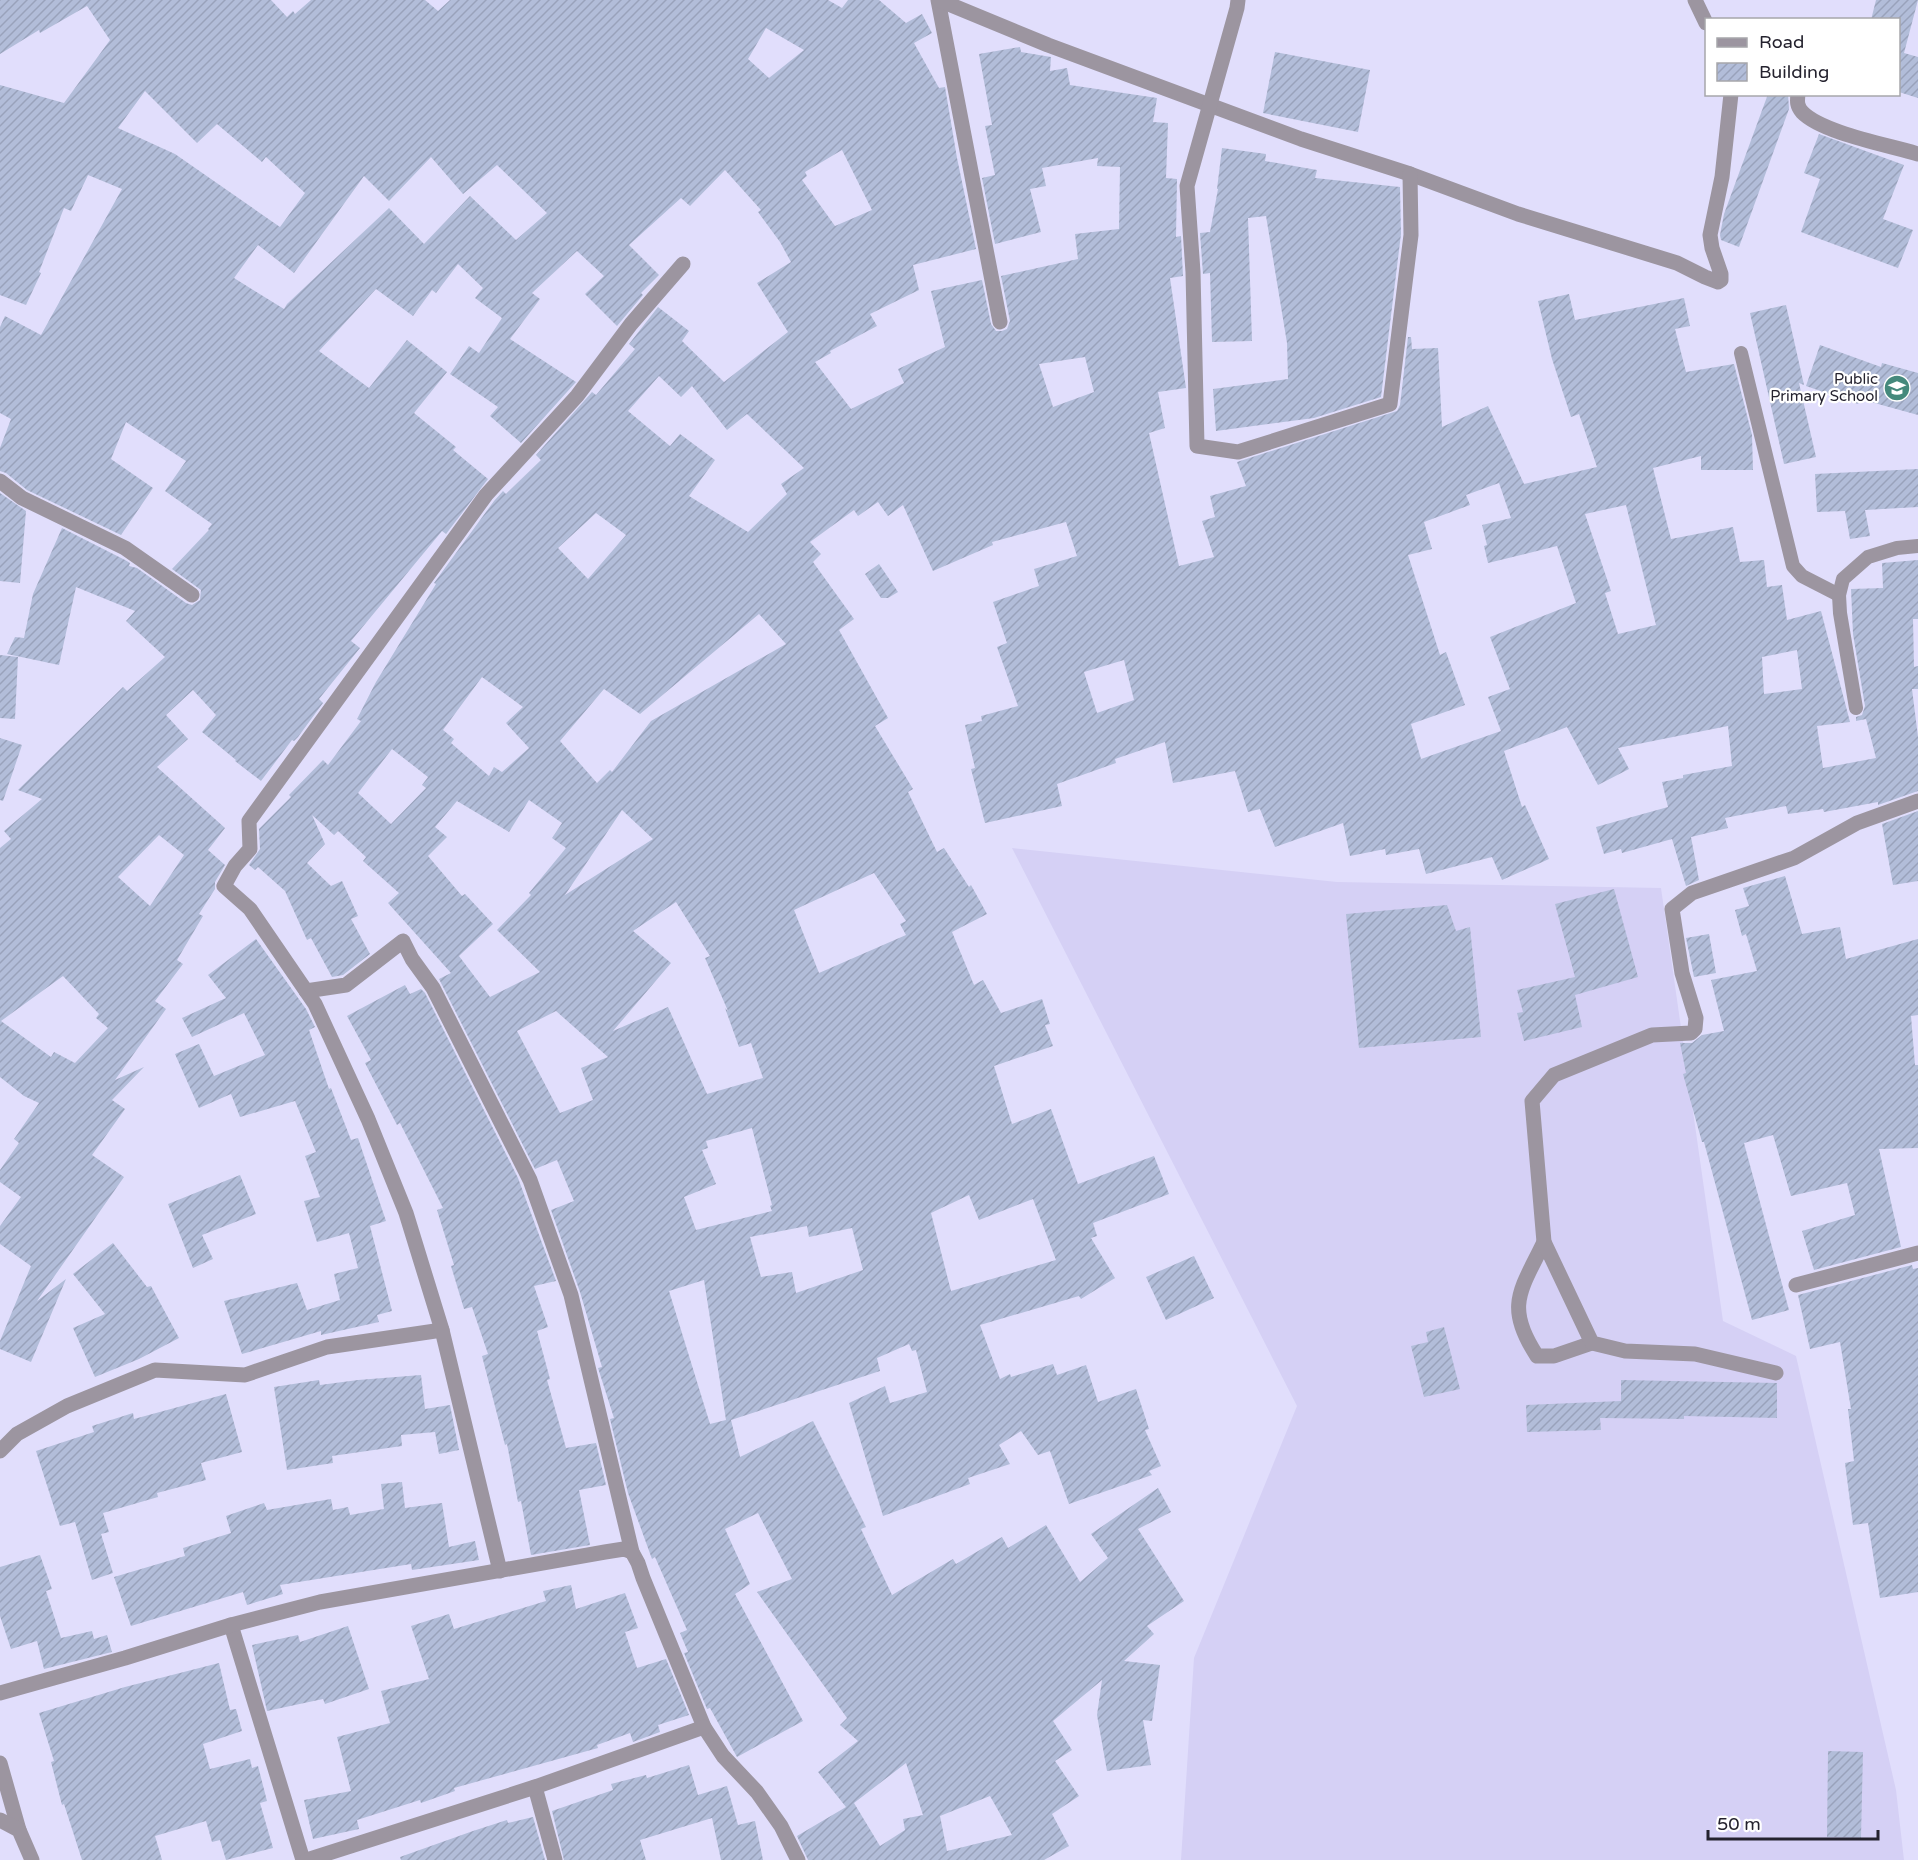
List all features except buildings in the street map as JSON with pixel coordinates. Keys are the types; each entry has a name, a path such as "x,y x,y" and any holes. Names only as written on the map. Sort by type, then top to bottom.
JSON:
{"street":[{"path":"939,0 1048,45 1301,139 1410,174 1518,214 1677,263 1718,282 1721,280 1721,274 1710,235 1722,177 1731,96"},
{"path":"939,0 1000,322"},
{"path":"1695,0 1705,19"},
{"path":"1236,3 1187,186 1197,446 1238,452 1390,404 1412,235 1410,174"},
{"path":"1798,96 1797,103 1803,112 1824,126 1918,154"},
{"path":"500,1571 442,1330 406,1213 368,1119 315,1004 250,909 224,886 235,866 250,849 249,820 486,495 577,396 631,324 683,264"},
{"path":"0,481 22,498 125,548 192,595"},
{"path":"1592,1343 1544,1242 1532,1101 1554,1075 1652,1035 1691,1033 1695,1029 1696,1018 1682,973 1671,909 1692,892 1794,858 1857,823 1918,801"},
{"path":"306,991 346,985 403,940 412,959 433,988 530,1180 571,1295 632,1552 704,1727 723,1756 757,1792 781,1827 798,1860"},
{"path":"1544,1242 1519,1295 1519,1317 1524,1337 1537,1356 1554,1356 1592,1343 1625,1350 1695,1354 1776,1373"},
{"path":"1796,1285 1918,1253"},
{"path":"0,1450 17,1434 67,1406 155,1370 245,1375 327,1347 442,1330"},
{"path":"0,1693 231,1625 320,1602 605,1552 624,1549 632,1552"},
{"path":"231,1625 305,1860 536,1786 704,1727"},
{"path":"0,1763 19,1830 32,1860"},
{"path":"536,1786 555,1860"},
{"path":"0,1820 19,1830"}],"lane":[{"path":"1741,353 1793,566 1802,576 1839,595"},
{"path":"1856,708 1839,595 1843,579 1868,557 1897,548 1918,546"}],"shaded area":[{"path":"1012,848 1337,882 1661,888 1723,1321 1796,1356 1896,1790 1904,1860 1181,1860 1194,1658 1297,1406"}],"place":[{"name":"Public Primary School","path":"1897,388"}]}
